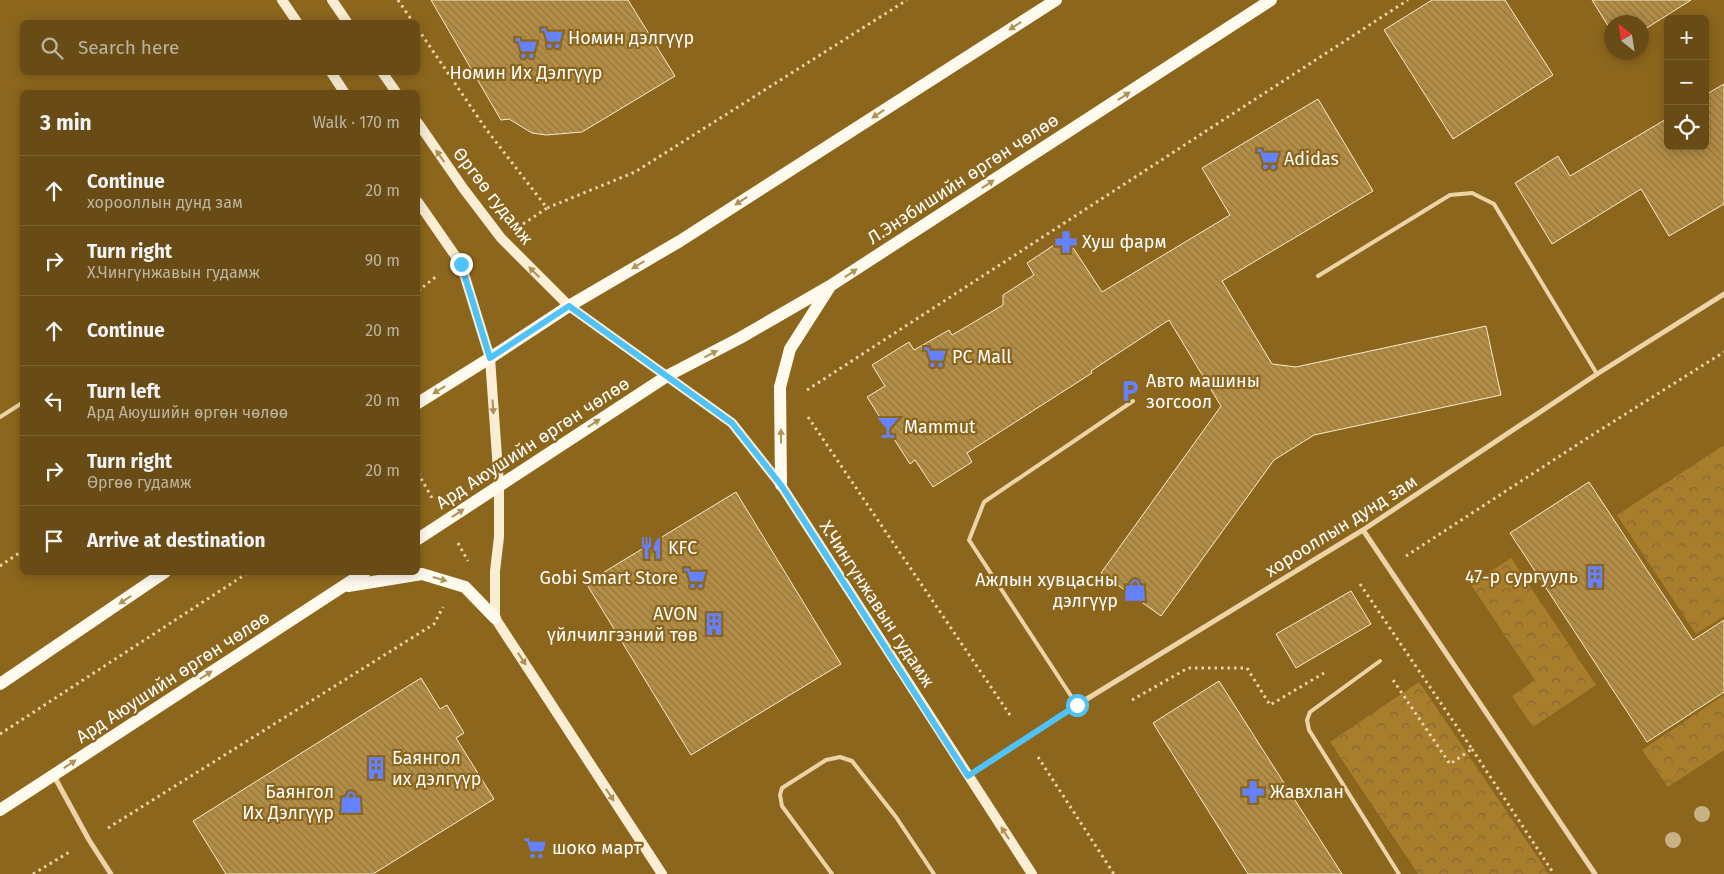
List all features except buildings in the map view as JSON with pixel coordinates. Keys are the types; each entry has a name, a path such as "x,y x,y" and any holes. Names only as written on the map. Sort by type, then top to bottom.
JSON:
{"main road":[{"path":"282,0 297,20"},
{"path":"332,0 346,20"},
{"path":"420,402 569,306 680,240 1056,0"},
{"name":"Л.Энэбишийн өргөн чөлөө","path":"667,376 740,338 830,286 1271,0"},
{"path":"333,75 343,90"},
{"path":"384,75 395,90"},
{"name":"Өргөө гудамж","path":"420,126 463,188 501,238 569,306 667,376"},
{"path":"420,205 461,264 490,358 499,486 499,537 495,571 495,618"},
{"path":"781,485 780,387 790,349 830,286"},
{"name":"Х.Чингүнжавын гудамж","path":"667,376 732,423 781,485 1032,874"},
{"name":"Ард Аюушийн өргөн чөлөө","path":"420,538 667,376"},
{"path":"420,574 465,587 495,618 662,874"},
{"path":"0,684 161,575"},
{"name":"Ард Аюушийн өргөн чөлөө","path":"0,810 360,575"},
{"path":"341,588 416,575"}],"street":[{"name":"хорооллын дунд зам","path":"968,776 1077,705 1363,530 1597,374 1724,294"},
{"path":"1363,530 1595,874"},
{"path":"53,776 89,840 111,874"}],"lane":[{"path":"1318,276 1450,195 1472,193 1494,204 1597,374"},
{"path":"1077,705 969,540 984,502 1133,401"},
{"path":"0,417 20,403"},
{"path":"1380,661 1310,712 1307,720 1309,730 1398,874"},
{"path":"832,874 782,806 780,795 782,788 826,760 840,756 852,761 896,817 934,874"}],"path":[{"path":"398,0 412,20"},
{"path":"420,32 486,129 547,208 636,172 907,0"},
{"path":"806,391 1408,0"},
{"path":"1402,558 1724,352"},
{"path":"803,410 1012,718"},
{"path":"0,566 20,552"},
{"path":"0,734 244,575"},
{"path":"33,874 434,624 455,584"},
{"path":"1472,749 1554,874"},
{"path":"1036,755 1114,874"}],"green space":[{"path":"1724,445 1724,616 1696,634 1617,515"},
{"path":"1511,558 1596,685 1533,727 1512,696 1535,680 1471,585"},
{"path":"1419,682 1549,874 1418,874 1330,742"},
{"path":"1724,695 1724,750 1668,787 1642,750"}],"place":[{"name":"Номин дэлгүүр","path":"552,38"},
{"name":"Номин Их Дэлгүүр","path":"526,48"},
{"name":"Adidas","path":"1268,159"},
{"name":"Хуш фарм","path":"1066,242"},
{"name":"PC Mall","path":"935,357"},
{"name":"Авто машины зогсоол","path":"1130,391"},
{"name":"Mammut","path":"888,427"},
{"name":"KFC","path":"651,548"},
{"name":"47-р сургууль","path":"1595,577"},
{"name":"Gobi Smart Store","path":"695,578"},
{"name":"Ажлын хувцасны дэлгүүр","path":"1135,590"},
{"name":"AVON үйлчилгээний төв","path":"714,624"},
{"name":"Баянгол их дэлгүүр","path":"376,768"},
{"name":"Жавхлан","path":"1253,792"},
{"name":"Баянгол Их Дэлгүүр","path":"351,802"},
{"name":"шоко март","path":"535,848"}],"route":[{"path":"461,264 490,358 569,306 732,423 781,485 968,776 1077,705"}]}
